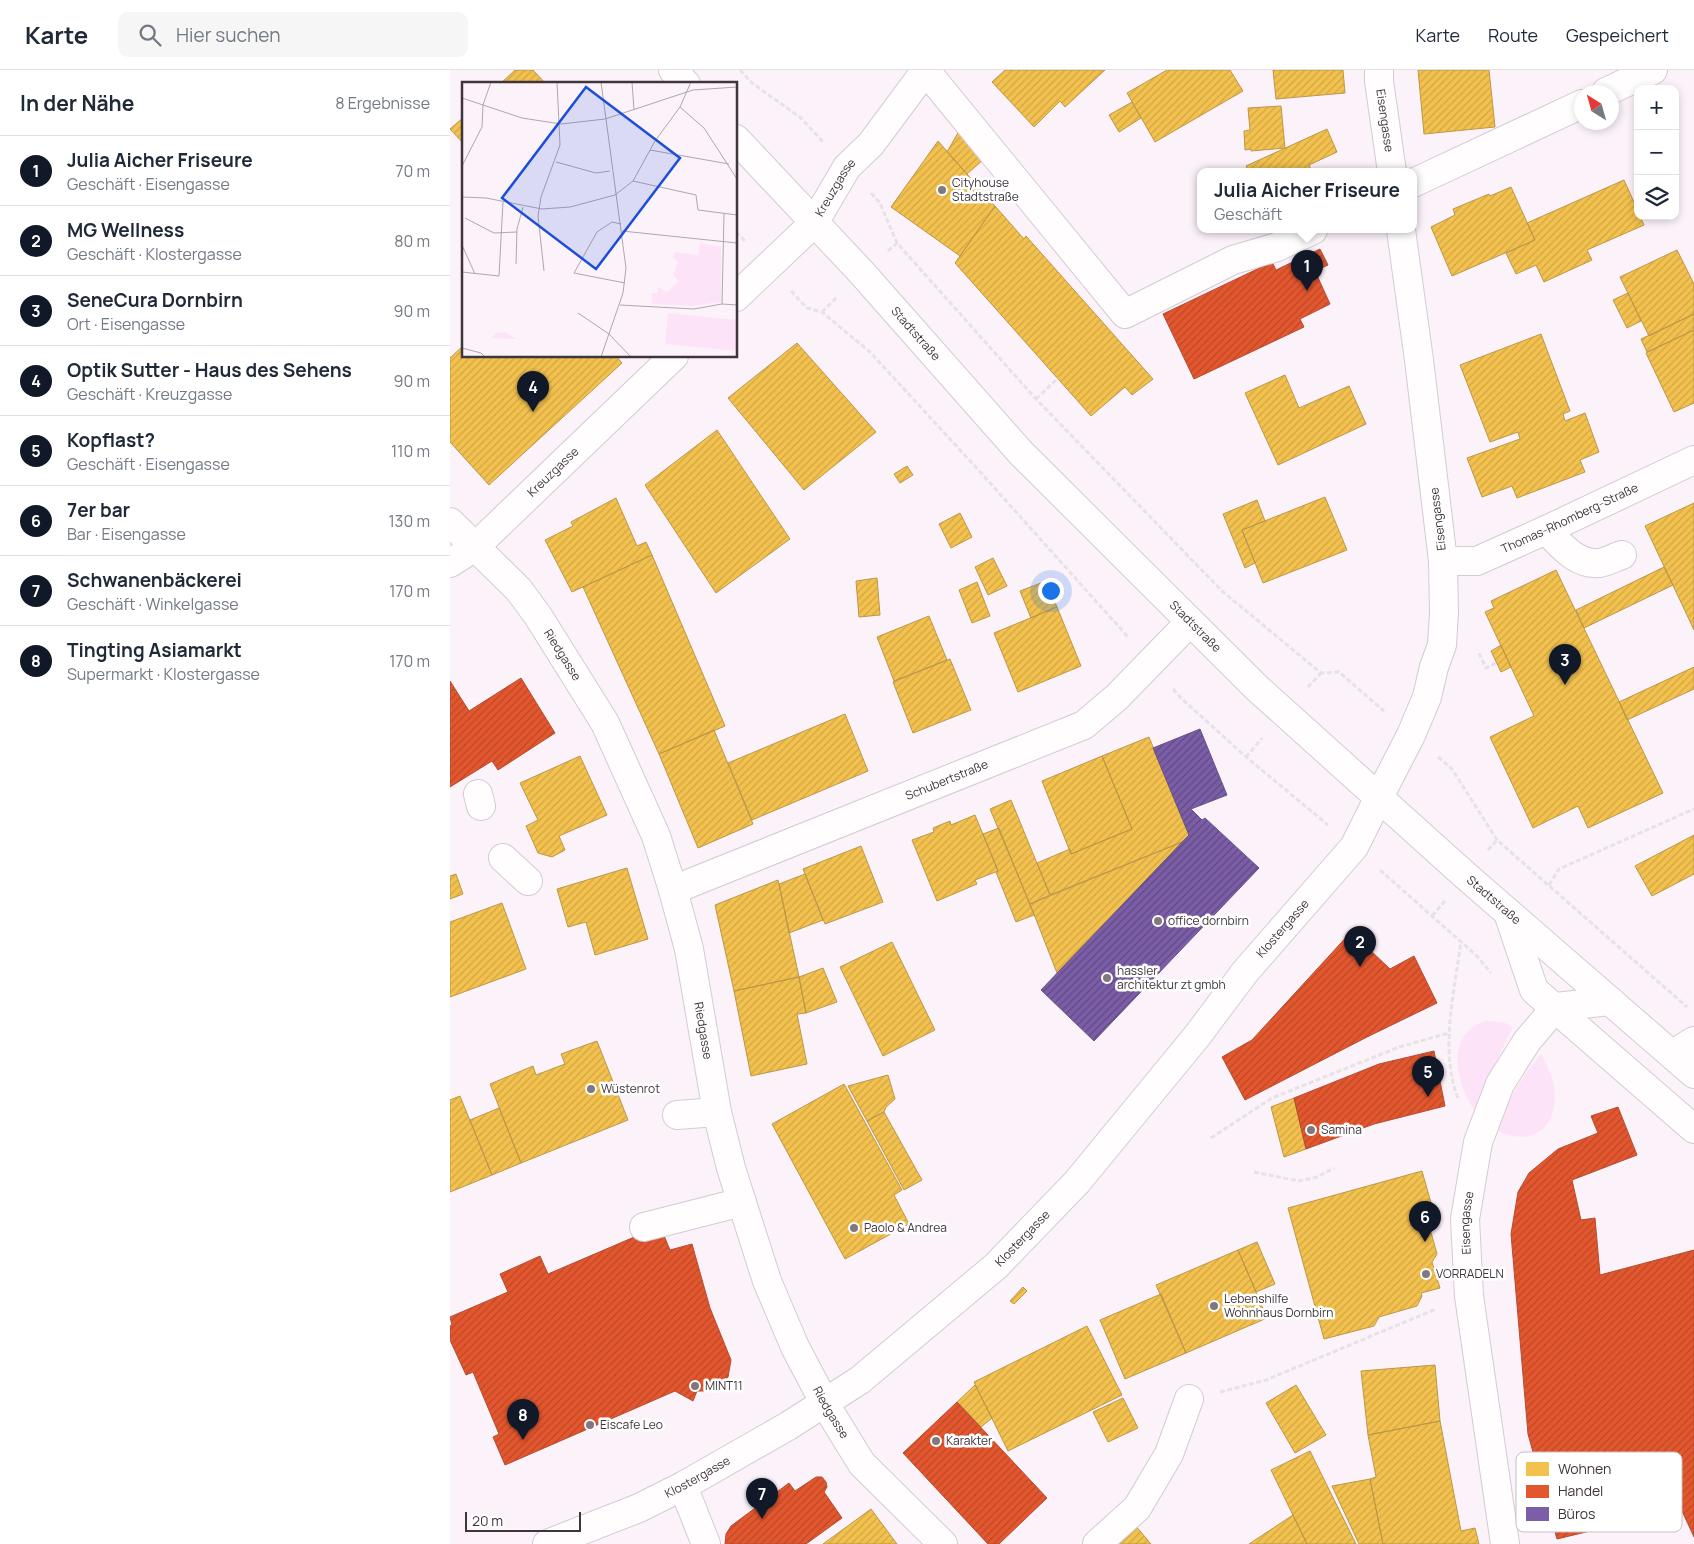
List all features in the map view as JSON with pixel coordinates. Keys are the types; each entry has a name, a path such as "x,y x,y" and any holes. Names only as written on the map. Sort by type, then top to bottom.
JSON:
{"street":[{"path":"673,70 684,82"},
{"path":"926,70 1125,314 1234,260 1278,247 1307,233"},
{"name":"Kreuzgasse","path":"738,295 814,223 846,167 871,144 926,70"},
{"name":"Eisengasse","path":"1379,70 1391,168"},
{"path":"1619,86 1653,70"},
{"path":"1417,182 1574,108"},
{"name":"Stadtstraße","path":"738,140 862,273 1021,452 1284,714 1610,1001 1683,1048 1694,1074"},
{"name":"Eisengasse","path":"1379,797 1411,735 1427,697 1434,667 1442,645 1444,613 1443,561 1401,233"},
{"name":"Kreuzgasse","path":"450,563 475,546 672,358"},
{"name":"Thomas-Rhomberg-Straße","path":"1443,561 1477,561 1694,460"},
{"name":"Riedgasse","path":"450,522 519,590 529,603 604,723 656,836 673,890 689,949 717,1112 731,1168 767,1281 795,1347 825,1404 862,1464 943,1544"},
{"path":"1546,530 1571,555 1584,562 1600,563 1622,555"},
{"name":"Schubertstraße","path":"673,890 1084,724 1117,698 1190,622"},
{"name":"Klostergasse","path":"547,1544 639,1508 683,1486 825,1404 860,1380 996,1266 1077,1182 1197,1036 1246,972 1354,847 1379,797"},
{"path":"504,858 528,882"},
{"path":"1508,913 1534,990 1556,1007 1694,1129"},
{"path":"1556,1007 1610,1001"},
{"name":"Eisengasse","path":"1505,1544 1469,1296 1465,1218 1478,1142 1500,1084 1527,1041 1556,1007"},
{"path":"676,1116 717,1112"},
{"path":"644,1227 742,1202"},
{"path":"1097,1544 1137,1508 1169,1454 1189,1400"},
{"path":"683,1486 706,1544"}],"path":[{"path":"740,70 752,83 801,118"},
{"path":"880,203 897,243 1036,399 1222,591 1321,673 1339,672"},
{"path":"808,308 822,312 870,352 1116,624"},
{"path":"1036,399 1058,378"},
{"path":"1479,653 1486,668 1496,663"},
{"path":"1452,769 1496,840 1694,1013"},
{"path":"1549,886 1558,869 1694,809"},
{"path":"1461,941 1449,1033 1448,1058 1454,1088 1478,1142"},
{"path":"1211,1138 1272,1098 1399,1046 1449,1033"},
{"path":"1254,1172 1299,1181 1317,1177 1334,1168"},
{"path":"1189,1400 1266,1380 1469,1296"}],"shaded area":[{"path":"1485,1021 1503,1022 1513,1027 1475,1111 1468,1100 1459,1074 1459,1048 1463,1037 1472,1027"},
{"path":"1541,1054 1551,1074 1554,1087 1555,1101 1547,1124 1540,1131 1520,1137 1507,1135 1494,1129 1521,1081"}],"building: Wohnen":[{"path":"515,70 533,70 544,82 502,82"},
{"path":"1005,70 1105,70 1065,107 1060,101 1034,127 992,82"},
{"path":"1167,70 1230,70 1243,91 1155,142 1127,93"},
{"path":"1273,70 1343,70 1345,93 1276,99"},
{"path":"1418,70 1489,70 1495,127 1424,134"},
{"path":"1132,102 1141,118 1119,132 1109,115"},
{"path":"1281,106 1285,148 1245,150 1244,131 1250,130 1248,108"},
{"path":"462,119 462,142 450,129"},
{"path":"1327,129 1337,152 1309,165 1310,168 1247,168 1246,166"},
{"path":"959,131 984,159 967,174 947,152"},
{"name":"Cityhouse Stadtstraße","path":"938,141 995,206 960,256 891,207"},
{"path":"1624,180 1634,202 1634,220 1642,220 1644,225 1587,250 1592,260 1544,282 1536,265 1516,274 1506,253 1535,240 1527,223"},
{"path":"1511,187 1535,240 1452,276 1431,227 1455,215 1453,209"},
{"path":"995,206 1024,239 1026,236 1153,379 1132,395 1125,387 1091,416 955,263"},
{"path":"1677,250 1694,284 1694,314 1649,336 1620,277"},
{"path":"1628,293 1641,321 1627,328 1613,300"},
{"path":"1694,314 1694,330 1647,352 1641,339"},
{"path":"1694,330 1694,403 1674,412 1646,353"},
{"path":"1541,334 1570,411 1563,414 1565,421 1585,413 1599,452 1580,460 1585,472 1517,498 1512,486 1482,497 1467,458 1520,439 1518,432 1490,442 1460,365"},
{"path":"797,343 876,432 804,490 728,398"},
{"path":"462,347 462,358 618,358 622,363 489,485 450,442 450,358"},
{"path":"1285,375 1299,408 1349,386 1366,424 1278,465 1245,393"},
{"path":"717,430 790,539 716,593 645,485"},
{"path":"907,466 913,475 900,483 894,474"},
{"path":"1325,497 1347,550 1263,583 1242,530"},
{"path":"616,498 637,546 646,542 652,555 572,592 545,540 573,526 571,522"},
{"path":"1257,500 1265,521 1242,530 1255,563 1245,568 1223,514"},
{"path":"1694,503 1694,630 1645,526"},
{"path":"960,513 972,537 951,548 939,524"},
{"path":"652,555 725,726 659,754 583,587"},
{"path":"993,558 1007,586 988,595 975,567"},
{"path":"1664,567 1673,585 1584,628 1576,610"},
{"path":"1556,570 1663,793 1588,828 1578,806 1533,828 1490,737 1534,716 1485,612 1494,608 1491,601"},
{"path":"877,578 880,615 859,617 856,581"},
{"path":"1046,581 1057,607 1031,618 1020,591"},
{"path":"977,582 990,616 972,623 959,590"},
{"path":"1057,607 1081,666 1018,692 994,633"},
{"path":"929,616 947,660 894,681 877,637"},
{"path":"1501,645 1511,667 1501,672 1491,651"},
{"path":"950,659 971,710 913,733 893,682"},
{"path":"1694,667 1694,689 1627,720 1619,702"},
{"path":"845,714 868,771 752,820 728,763"},
{"path":"714,730 753,824 698,848 659,754"},
{"path":"1149,737 1189,835 1182,842 1050,895 1037,863 1070,849 1071,854 1132,829 1102,756"},
{"path":"580,756 607,815 559,836 565,850 552,857 538,853 526,826 538,820 520,783"},
{"path":"1102,756 1132,829 1071,854 1042,781"},
{"path":"1011,800 1050,895 1030,904 990,809"},
{"path":"975,815 998,871 975,880 977,884 937,901 912,840 934,832 933,828 950,821 951,825"},
{"path":"999,828 1034,915 1016,922 983,834"},
{"path":"1694,835 1694,874 1652,896 1635,866"},
{"path":"1182,842 1057,973 1030,904"},
{"path":"861,846 883,902 825,924 803,869"},
{"path":"627,868 648,939 595,955 586,922 568,927 557,889"},
{"path":"456,874 463,894 450,899 450,876"},
{"path":"805,874 823,920 789,933 779,884"},
{"path":"778,880 799,977 734,991 715,905"},
{"path":"502,903 526,969 450,997 450,922"},
{"path":"892,942 935,1030 883,1056 840,967"},
{"path":"823,968 837,1002 806,1013 799,977"},
{"path":"799,977 806,1013 797,1014 807,1064 751,1076 734,991"},
{"path":"597,1041 628,1120 521,1163 490,1084 533,1066 536,1075 565,1064 561,1054"},
{"path":"888,1075 895,1099 886,1107 884,1112 867,1121 848,1086"},
{"path":"844,1084 902,1190 894,1195 909,1224 845,1259 772,1124"},
{"path":"460,1096 492,1175 450,1192 450,1100"},
{"path":"1294,1098 1306,1149 1284,1157 1271,1107"},
{"path":"499,1108 521,1163 492,1175 470,1120"},
{"path":"884,1112 922,1180 904,1190 867,1121"},
{"path":"1422,1171 1435,1217 1429,1225 1437,1254 1432,1262 1440,1288 1421,1293 1422,1296 1417,1306 1379,1317 1374,1326 1324,1339 1288,1208"},
{"path":"1257,1242 1275,1284 1256,1292 1238,1250"},
{"name":"Lebenshilfe Wohnhaus Dornbirn","path":"1238,1250 1267,1318 1186,1353 1156,1285"},
{"path":"1023,1287 1027,1291 1014,1304 1010,1301"},
{"path":"1161,1294 1186,1353 1125,1379 1100,1320"},
{"path":"1087,1326 1122,1395 1008,1451 974,1382"},
{"path":"1435,1365 1440,1421 1368,1435 1361,1371"},
{"path":"975,1385 992,1418 981,1427 957,1402"},
{"path":"1296,1385 1326,1435 1295,1453 1266,1403"},
{"path":"1123,1398 1138,1428 1108,1442 1093,1412"},
{"path":"1440,1421 1461,1531 1475,1528 1479,1544 1383,1544 1370,1479 1376,1477 1368,1435"},
{"path":"1310,1451 1356,1544 1307,1544 1271,1470"},
{"path":"1370,1479 1383,1544 1359,1544 1332,1486"},
{"path":"871,1509 897,1544 823,1544"},
{"path":"1293,1515 1307,1544 1249,1544"},
{"path":"1135,1525 1151,1544 1114,1544"}],"building: Handel":[{"path":"1320,249 1328,265 1315,271 1330,304 1300,319 1304,327 1194,379 1163,314 1272,262 1276,270"},
{"path":"521,678 555,733 498,770 492,761 450,787 450,681 469,711"},
{"path":"1351,932 1390,969 1414,956 1437,1003 1245,1100 1222,1057 1252,1040"},
{"path":"1434,1051 1445,1106 1374,1124 1306,1149 1294,1098 1379,1064"},
{"path":"1618,1107 1637,1155 1572,1180 1581,1220 1595,1218 1600,1275 1694,1250 1694,1537 1682,1511 1682,1452 1533,1452 1528,1434 1511,1234 1518,1192 1529,1173 1558,1149 1598,1133 1591,1116"},
{"path":"660,1226 670,1250 692,1244 710,1308 731,1360 728,1377 715,1389 697,1391 693,1401 675,1391 505,1465 493,1437 499,1434 473,1372 466,1375 450,1340 450,1326 452,1325 450,1317 508,1292 500,1274 540,1256 548,1274"},
{"path":"957,1402 1047,1498 999,1544 988,1544 903,1453"},
{"path":"816,1477 822,1477 826,1482 827,1487 824,1492 842,1518 806,1544 725,1544 726,1534 731,1526 789,1483 795,1491"},
{"path":"1555,1532 1586,1532 1557,1539"}],"building: Büros":[{"name":"office dornbirn","path":"1200,729 1227,795 1191,809 1202,820 1205,818 1259,868 1094,1041 1041,990 1189,835 1153,748"}],"place":[{"name":"Cityhouse Stadtstraße","path":"942,190"},
{"name":"Julia Aicher Friseure","path":"1307,291"},
{"name":"Optik Sutter - Haus des Sehens","path":"533,412"},
{"name":"SeneCura Dornbirn","path":"1565,685"},
{"name":"office dornbirn","path":"1158,921"},
{"name":"MG Wellness","path":"1360,967"},
{"name":"hassler architektur zt gmbh","path":"1107,978"},
{"name":"Wüstenrot","path":"591,1089"},
{"name":"Kopflast?","path":"1428,1097"},
{"name":"Samina","path":"1311,1130"},
{"name":"Paolo & Andrea","path":"854,1228"},
{"name":"7er bar","path":"1425,1242"},
{"name":"VORRADELN","path":"1426,1274"},
{"name":"Lebenshilfe Wohnhaus Dornbirn","path":"1214,1306"},
{"name":"MINT11","path":"695,1386"},
{"name":"Eiscafe Leo","path":"590,1425"},
{"name":"Tingting Asiamarkt","path":"523,1440"},
{"name":"Karakter","path":"936,1441"},
{"name":"Schwanenbäckerei","path":"762,1519"}]}
